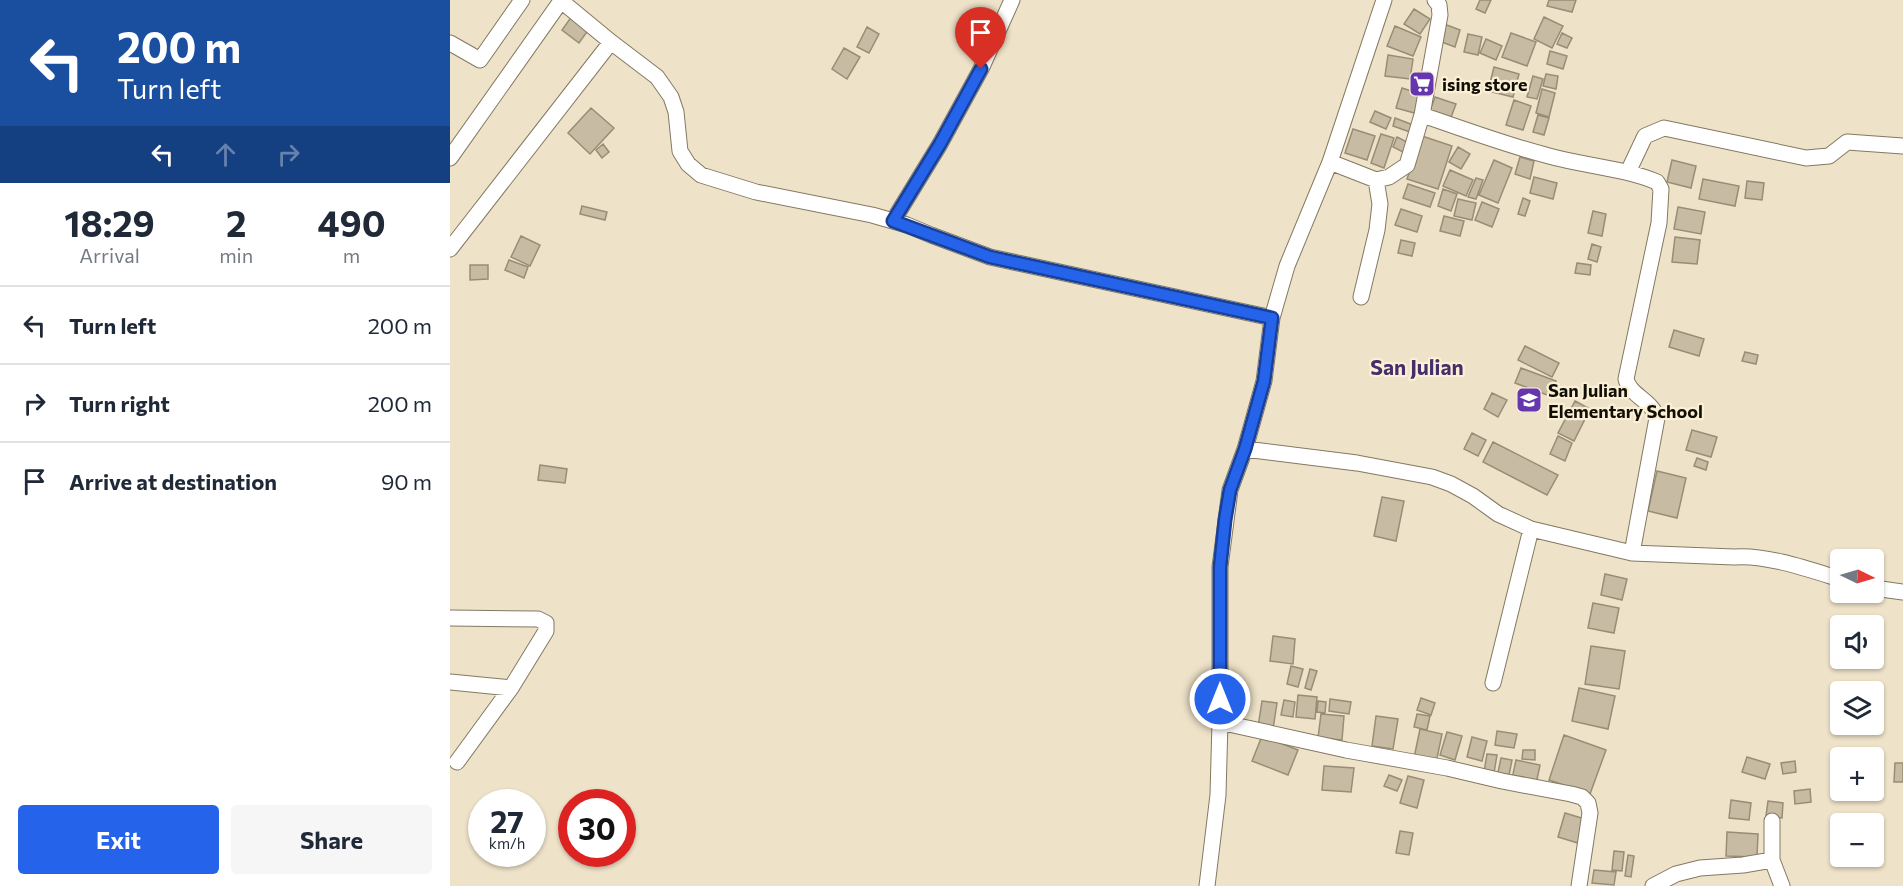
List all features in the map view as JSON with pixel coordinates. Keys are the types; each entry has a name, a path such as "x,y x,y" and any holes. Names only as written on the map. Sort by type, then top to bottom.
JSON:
{"street":[{"path":"450,43 480,60 522,0"},
{"path":"450,158 561,0 657,77 671,97 676,112 680,151 688,164 701,175 756,192 872,215 990,257 1272,318"},
{"path":"893,221 940,144 981,69 1012,0"},
{"path":"1207,886 1218,795 1220,567 1230,490 1245,449 1264,381 1272,318 1287,266 1330,162 1384,0"},
{"path":"1330,162 1376,180 1389,177 1407,165 1422,115 1440,15 1435,0"},
{"path":"450,249 611,42"},
{"path":"1422,115 1531,151 1628,172 1657,182 1661,189 1659,223 1626,379 1628,387 1651,406 1657,418 1632,553"},
{"path":"1628,172 1645,136 1664,128 1806,158 1828,156 1847,142 1903,146"},
{"path":"1361,297 1377,230 1380,204 1376,180"},
{"path":"1245,449 1357,463 1432,477 1451,484 1498,514 1531,529 1632,553 1745,556 1830,576"},
{"path":"1492,683 1531,529"},
{"path":"1884,589 1903,592"},
{"path":"450,618 538,619 546,623 546,631 511,688 458,762"},
{"path":"450,682 511,688"},
{"path":"1220,722 1346,750 1447,768 1582,797 1588,803 1590,813 1579,886"},
{"path":"1772,821 1772,860 1782,886"},
{"path":"1653,886 1676,874 1700,868 1772,860"}],"building":[{"path":"1480,0 1491,0 1485,13 1476,9"},
{"path":"1549,0 1576,0 1572,12 1547,6"},
{"path":"1414,9 1430,19 1420,34 1404,24"},
{"path":"572,16 589,29 579,43 562,30"},
{"path":"1544,17 1563,26 1552,48 1534,39"},
{"path":"1444,24 1460,30 1455,47 1439,41"},
{"path":"1395,26 1421,37 1413,56 1387,46"},
{"path":"867,27 879,34 869,53 857,47"},
{"path":"1511,33 1536,42 1527,66 1502,57"},
{"path":"1562,33 1572,38 1567,48 1557,44"},
{"path":"1468,34 1482,37 1478,55 1464,52"},
{"path":"1486,39 1502,46 1496,60 1480,53"},
{"path":"844,48 860,57 847,79 832,69"},
{"path":"1550,51 1567,56 1563,69 1547,64"},
{"path":"1388,55 1413,59 1410,79 1385,76"},
{"path":"1494,67 1519,74 1513,97 1488,91"},
{"path":"1546,74 1558,76 1556,89 1543,86"},
{"path":"1533,76 1543,79 1537,99 1527,97"},
{"path":"1402,88 1424,95 1418,114 1396,108"},
{"path":"1542,89 1555,93 1549,117 1536,113"},
{"path":"1435,97 1456,104 1450,120 1429,113"},
{"path":"1514,100 1531,106 1523,130 1506,125"},
{"path":"591,108 614,128 590,154 568,133"},
{"path":"1375,111 1391,118 1386,129 1370,122"},
{"path":"1538,115 1549,118 1544,135 1533,132"},
{"path":"1395,118 1413,125 1410,132 1393,126"},
{"path":"1353,129 1375,136 1367,160 1345,153"},
{"path":"1381,134 1394,138 1384,168 1371,163"},
{"path":"1422,136 1452,146 1438,189 1407,179"},
{"path":"1397,137 1411,144 1407,154 1393,147"},
{"path":"603,144 609,152 602,158 596,150"},
{"path":"1458,147 1470,154 1461,169 1449,162"},
{"path":"1520,157 1534,161 1530,179 1515,174"},
{"path":"1494,160 1512,168 1498,203 1479,195"},
{"path":"1672,160 1696,166 1691,188 1667,182"},
{"path":"1450,170 1473,180 1466,196 1443,186"},
{"path":"1534,177 1557,183 1553,199 1530,193"},
{"path":"1476,178 1483,180 1476,199 1468,197"},
{"path":"1703,179 1739,186 1735,206 1699,199"},
{"path":"1747,181 1764,183 1762,200 1745,198"},
{"path":"1408,184 1435,193 1430,207 1403,198"},
{"path":"1443,189 1457,194 1451,211 1438,206"},
{"path":"1523,198 1530,201 1525,216 1518,214"},
{"path":"1458,199 1476,203 1472,220 1454,216"},
{"path":"1482,202 1499,209 1492,227 1475,220"},
{"path":"582,206 607,212 605,220 580,214"},
{"path":"1678,207 1705,212 1701,234 1674,229"},
{"path":"1401,209 1422,216 1417,232 1395,225"},
{"path":"1593,211 1606,214 1602,236 1588,233"},
{"path":"1444,216 1464,221 1460,236 1440,231"},
{"path":"521,236 540,245 530,266 511,257"},
{"path":"1675,237 1700,240 1697,264 1672,262"},
{"path":"1401,240 1415,243 1412,256 1398,253"},
{"path":"1592,244 1601,247 1597,262 1588,259"},
{"path":"509,260 528,267 524,278 505,270"},
{"path":"1577,263 1591,265 1590,275 1575,273"},
{"path":"470,265 488,265 488,279 470,280"},
{"path":"1674,330 1704,339 1699,356 1669,347"},
{"path":"1525,346 1559,363 1552,377 1518,360"},
{"path":"1745,352 1758,355 1756,364 1742,361"},
{"path":"1521,368 1556,381 1550,396 1515,383"},
{"path":"1492,393 1507,400 1498,417 1484,409"},
{"path":"1575,401 1590,409 1574,441 1558,433"},
{"path":"1692,430 1717,437 1711,457 1686,450"},
{"path":"1472,433 1486,440 1478,456 1464,449"},
{"path":"1558,436 1572,443 1565,461 1550,454"},
{"path":"1493,442 1558,475 1547,495 1483,462"},
{"path":"1697,458 1708,462 1706,470 1694,466"},
{"path":"540,465 567,469 565,483 538,480"},
{"path":"1657,471 1686,478 1677,518 1648,511"},
{"path":"1382,497 1404,501 1396,541 1374,536"},
{"path":"1605,574 1627,579 1622,600 1601,595"},
{"path":"1593,603 1619,608 1614,633 1588,628"},
{"path":"1273,636 1295,639 1293,664 1270,661"},
{"path":"1591,646 1625,651 1619,689 1585,684"},
{"path":"1291,666 1303,669 1298,687 1287,684"},
{"path":"1310,669 1317,671 1311,690 1305,688"},
{"path":"1230,688 1239,688 1238,700 1229,699"},
{"path":"1579,688 1615,696 1608,729 1572,721"},
{"path":"1298,695 1317,697 1315,719 1296,717"},
{"path":"1421,698 1435,703 1431,715 1417,710"},
{"path":"1330,699 1351,702 1349,714 1329,711"},
{"path":"1284,700 1295,702 1293,717 1281,715"},
{"path":"1262,701 1277,703 1273,729 1258,727"},
{"path":"1318,701 1326,702 1325,713 1317,712"},
{"path":"1321,714 1344,716 1342,740 1318,738"},
{"path":"1417,714 1430,716 1427,730 1414,727"},
{"path":"1376,716 1398,719 1393,749 1372,746"},
{"path":"1420,729 1442,734 1436,763 1414,758"},
{"path":"1497,731 1517,734 1514,748 1495,745"},
{"path":"1447,732 1462,736 1455,760 1440,755"},
{"path":"1564,735 1606,750 1590,794 1549,780"},
{"path":"1262,736 1298,750 1288,775 1252,761"},
{"path":"1472,737 1487,741 1482,761 1467,757"},
{"path":"1523,750 1535,750 1535,760 1522,759"},
{"path":"1487,754 1497,755 1494,773 1484,772"},
{"path":"1747,757 1770,764 1765,779 1742,772"},
{"path":"1501,758 1512,760 1508,780 1497,777"},
{"path":"1516,760 1540,765 1536,784 1512,779"},
{"path":"1795,761 1796,772 1783,774 1781,763"},
{"path":"1895,763 1903,763 1903,782 1894,782"},
{"path":"1324,766 1354,768 1351,792 1322,790"},
{"path":"1389,775 1402,780 1397,791 1384,786"},
{"path":"1408,776 1424,780 1417,808 1400,803"},
{"path":"1810,789 1811,802 1795,804 1794,791"},
{"path":"1731,800 1751,803 1749,820 1729,818"},
{"path":"1768,801 1783,803 1782,818 1766,816"},
{"path":"1565,813 1588,820 1581,844 1558,837"},
{"path":"1400,831 1413,833 1409,855 1396,853"},
{"path":"1727,832 1758,834 1757,857 1726,856"},
{"path":"1614,851 1624,852 1622,871 1612,870"},
{"path":"1628,855 1634,856 1631,877 1625,876"},
{"path":"1594,870 1616,872 1614,885 1592,883"}],"place":[{"name":"ising store","path":"1422,84"},
{"name":"San Julian Elementary School","path":"1529,400"}],"district":[{"name":"San Julian","path":"1417,366"}],"route":[{"path":"981,69 940,144 893,221 990,257 1272,318 1264,381 1245,449 1230,490 1225,520 1220,567 1220,699"}]}
